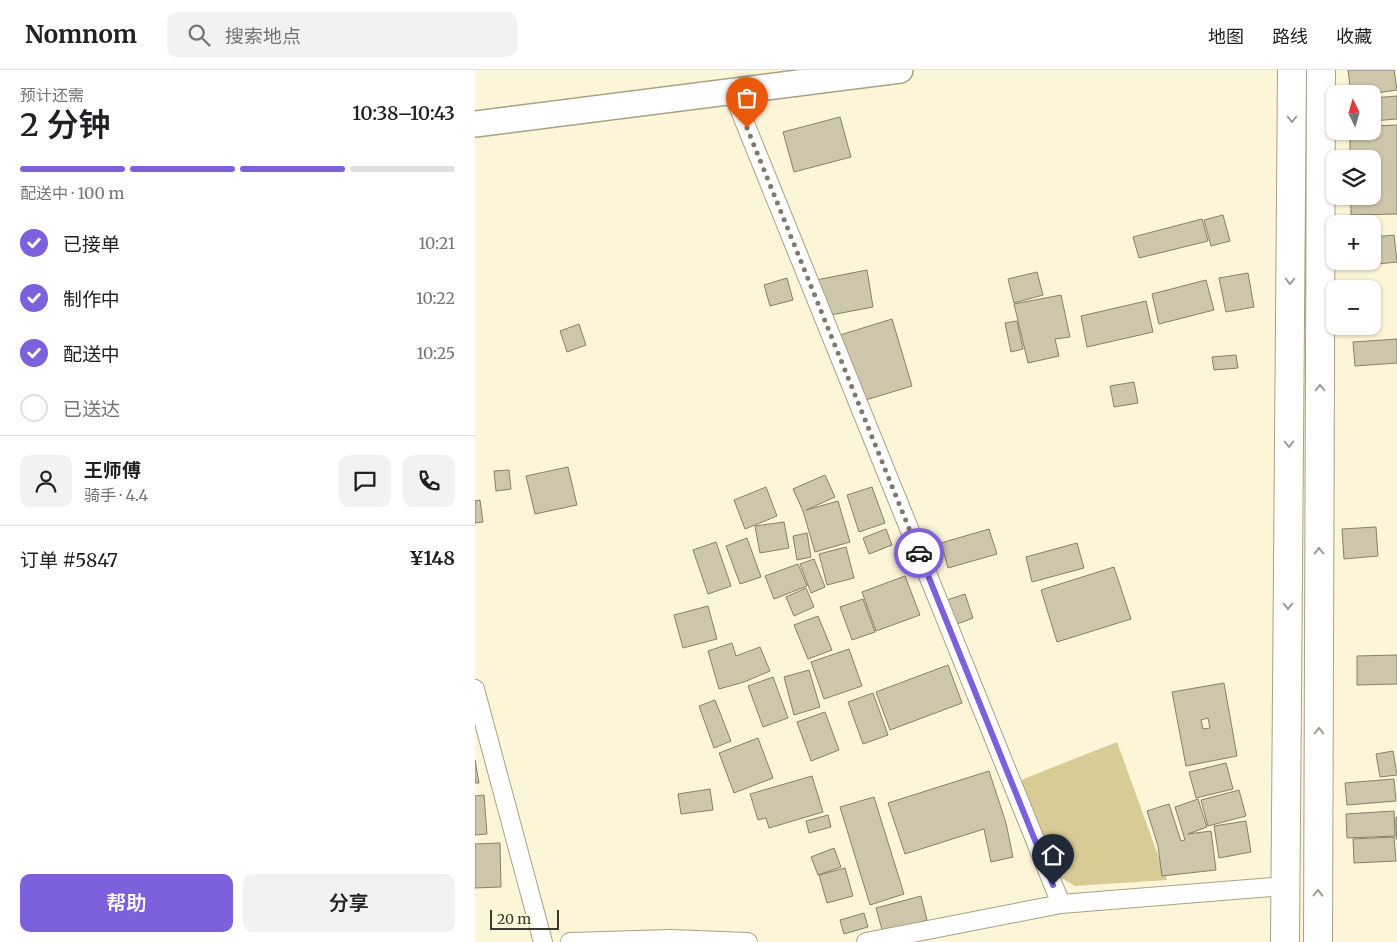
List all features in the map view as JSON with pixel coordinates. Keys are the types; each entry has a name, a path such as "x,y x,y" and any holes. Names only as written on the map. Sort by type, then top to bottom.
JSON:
{"main road":[{"path":"1285,942 1292,70"},
{"path":"1317,942 1321,70"}],"street":[{"path":"475,124 900,70"},
{"path":"732,91 1061,904"},
{"path":"475,689 543,942"},
{"path":"866,942 1061,904 1285,886"},
{"path":"570,942 671,939 748,942"}],"shaded area":[{"path":"1117,742 1167,880 1075,886 1057,875 1021,780"}],"building":[{"path":"1348,70 1394,70 1397,90 1381,92 1381,85 1350,85"},
{"path":"1397,96 1397,119 1381,120 1381,97"},
{"path":"840,117 851,157 794,172 783,132"},
{"path":"1397,125 1397,214 1351,215 1351,205 1381,205 1381,150 1350,150 1350,140 1381,140 1381,126"},
{"path":"1223,215 1230,241 1211,246 1204,220"},
{"path":"1202,219 1208,241 1139,258 1133,237"},
{"path":"1394,235 1397,262 1381,264 1381,236"},
{"path":"867,270 873,307 820,317 811,281"},
{"path":"1037,272 1043,295 1014,303 1008,279"},
{"path":"1248,273 1254,307 1226,312 1219,278"},
{"path":"787,278 793,300 770,306 764,285"},
{"path":"1206,280 1214,310 1159,324 1152,294"},
{"path":"1061,295 1070,337 1055,339 1059,356 1028,363 1014,304"},
{"path":"1146,301 1153,332 1087,347 1081,316"},
{"path":"892,319 912,386 859,402 840,335"},
{"path":"1017,321 1023,349 1011,352 1005,323"},
{"path":"579,324 586,345 567,352 560,331"},
{"path":"1397,339 1397,363 1355,366 1353,342"},
{"path":"1236,355 1238,368 1214,370 1212,357"},
{"path":"1134,382 1138,403 1114,407 1110,386"},
{"path":"568,467 577,505 535,514 526,476"},
{"path":"509,470 511,489 496,491 494,471"},
{"path":"825,475 835,497 806,510 838,501 850,542 815,552 803,511 793,489"},
{"path":"766,487 777,516 745,529 734,500"},
{"path":"872,487 885,523 859,532 847,495"},
{"path":"480,500 483,522 475,523 475,501"},
{"path":"784,522 789,548 760,553 755,526"},
{"path":"1376,527 1378,556 1344,559 1342,529"},
{"path":"886,529 892,545 869,554 863,538"},
{"path":"989,529 997,554 948,568 941,543"},
{"path":"807,533 811,557 797,560 793,536"},
{"path":"747,538 761,577 740,584 726,546"},
{"path":"716,542 731,586 708,594 693,550"},
{"path":"1077,543 1084,568 1032,582 1026,557"},
{"path":"846,547 854,578 827,585 819,554"},
{"path":"814,559 825,587 811,593 800,564"},
{"path":"798,564 807,586 774,599 765,576"},
{"path":"1114,567 1131,619 1057,642 1041,590"},
{"path":"905,576 920,615 876,631 862,592"},
{"path":"806,588 814,607 794,616 786,597"},
{"path":"965,594 973,618 952,626 944,601"},
{"path":"863,599 875,632 852,640 840,607"},
{"path":"708,606 717,639 683,648 674,615"},
{"path":"818,616 832,650 808,659 794,625"},
{"path":"732,643 736,656 760,647 770,671 744,682 719,689 708,651"},
{"path":"849,649 862,686 824,699 811,662"},
{"path":"1397,655 1397,684 1357,685 1357,656"},
{"path":"948,665 962,703 890,730 876,692"},
{"path":"809,670 820,707 794,715 784,677"},
{"path":"773,677 788,718 763,727 748,686"},
{"path":"1224,683 1237,756 1186,766 1172,692","holes":["1208,718 1210,728 1203,729 1201,720"]},
{"path":"873,693 888,735 863,744 848,702"},
{"path":"715,700 731,741 714,748 699,706"},
{"path":"825,712 839,750 811,761 797,722"},
{"path":"758,738 773,778 734,793 719,753"},
{"path":"1393,751 1397,775 1380,777 1376,754"},
{"path":"475,760 479,783 475,783"},
{"path":"1226,763 1233,789 1196,798 1189,772"},
{"path":"989,771 1006,823 1013,857 991,862 984,829 905,854 888,803"},
{"path":"812,776 823,812 769,828 766,818 758,820 750,794"},
{"path":"1394,779 1396,801 1347,805 1345,783"},
{"path":"710,789 713,810 681,814 678,794"},
{"path":"1239,790 1246,816 1208,826 1201,800"},
{"path":"484,795 487,834 475,835 475,796"},
{"path":"874,797 904,894 870,905 840,807"},
{"path":"1198,799 1207,827 1188,834 1211,831 1216,870 1162,876 1158,846 1147,811 1169,804 1181,841 1185,840 1175,807"},
{"path":"1394,811 1395,836 1347,838 1346,814"},
{"path":"828,815 831,827 809,833 806,821"},
{"path":"1397,817 1397,839 1396,839"},
{"path":"1246,821 1251,852 1219,858 1214,826"},
{"path":"1394,837 1396,861 1354,863 1353,839"},
{"path":"500,843 501,887 475,888 475,844"},
{"path":"834,848 841,867 818,875 811,857"},
{"path":"845,868 853,896 827,903 819,875"},
{"path":"921,896 927,920 883,933 876,908"},
{"path":"864,913 868,927 844,934 840,920"}],"way so far":[{"path":"747,128 919,553"}],"route":[{"path":"919,553 1053,885"}]}
